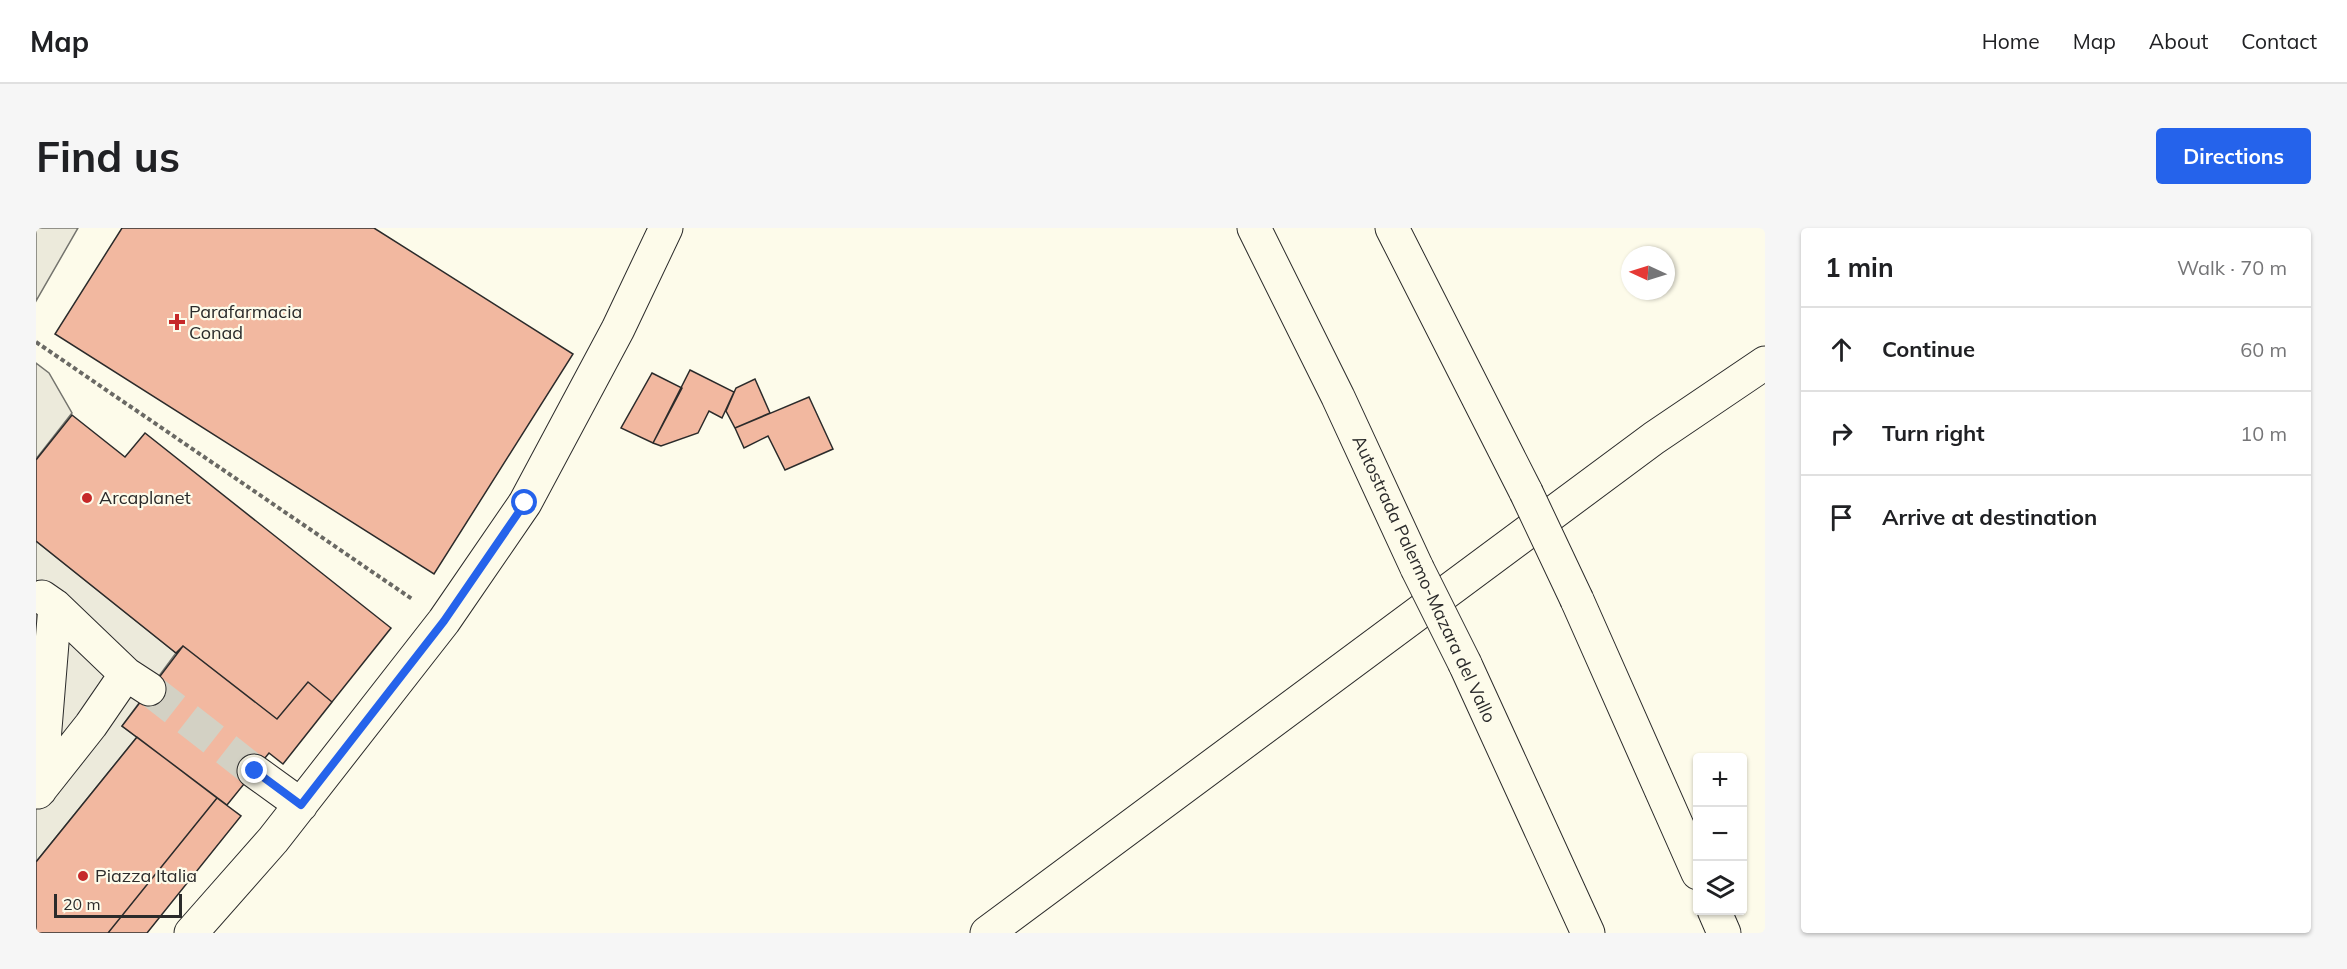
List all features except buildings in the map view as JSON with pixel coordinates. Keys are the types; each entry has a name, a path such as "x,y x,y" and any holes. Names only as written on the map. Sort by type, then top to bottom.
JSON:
{"main road":[{"path":"191,933 273,840 444,621 525,503 618,329 666,228"},
{"name":"Autostrada Palermo-Mazara del Vallo","path":"1254,228 1338,396 1417,568 1465,664 1588,933"},
{"path":"1392,228 1526,492 1693,862"},
{"path":"987,933 1654,438 1765,363"},
{"path":"38,791 91,725 137,682 45,600"},
{"path":"38,791 45,600"},
{"path":"255,771 301,805"},
{"path":"1716,915 1724,933"}],"path":[{"path":"36,342 444,621"}],"shaded area":[{"path":"36,228 78,228 36,301"},
{"path":"36,363 49,373 72,413 36,459"},
{"path":"36,541 176,653 122,726 137,737 36,862"}],"tunnel":[{"path":"149,689 254,771"}],"place":[{"name":"Parafarmacia Conad","path":"177,322"},
{"name":"Arcaplanet","path":"87,498"},
{"name":"Piazza Italia","path":"83,876"}],"route":[{"path":"255,771 301,805 444,621 525,503"}]}
